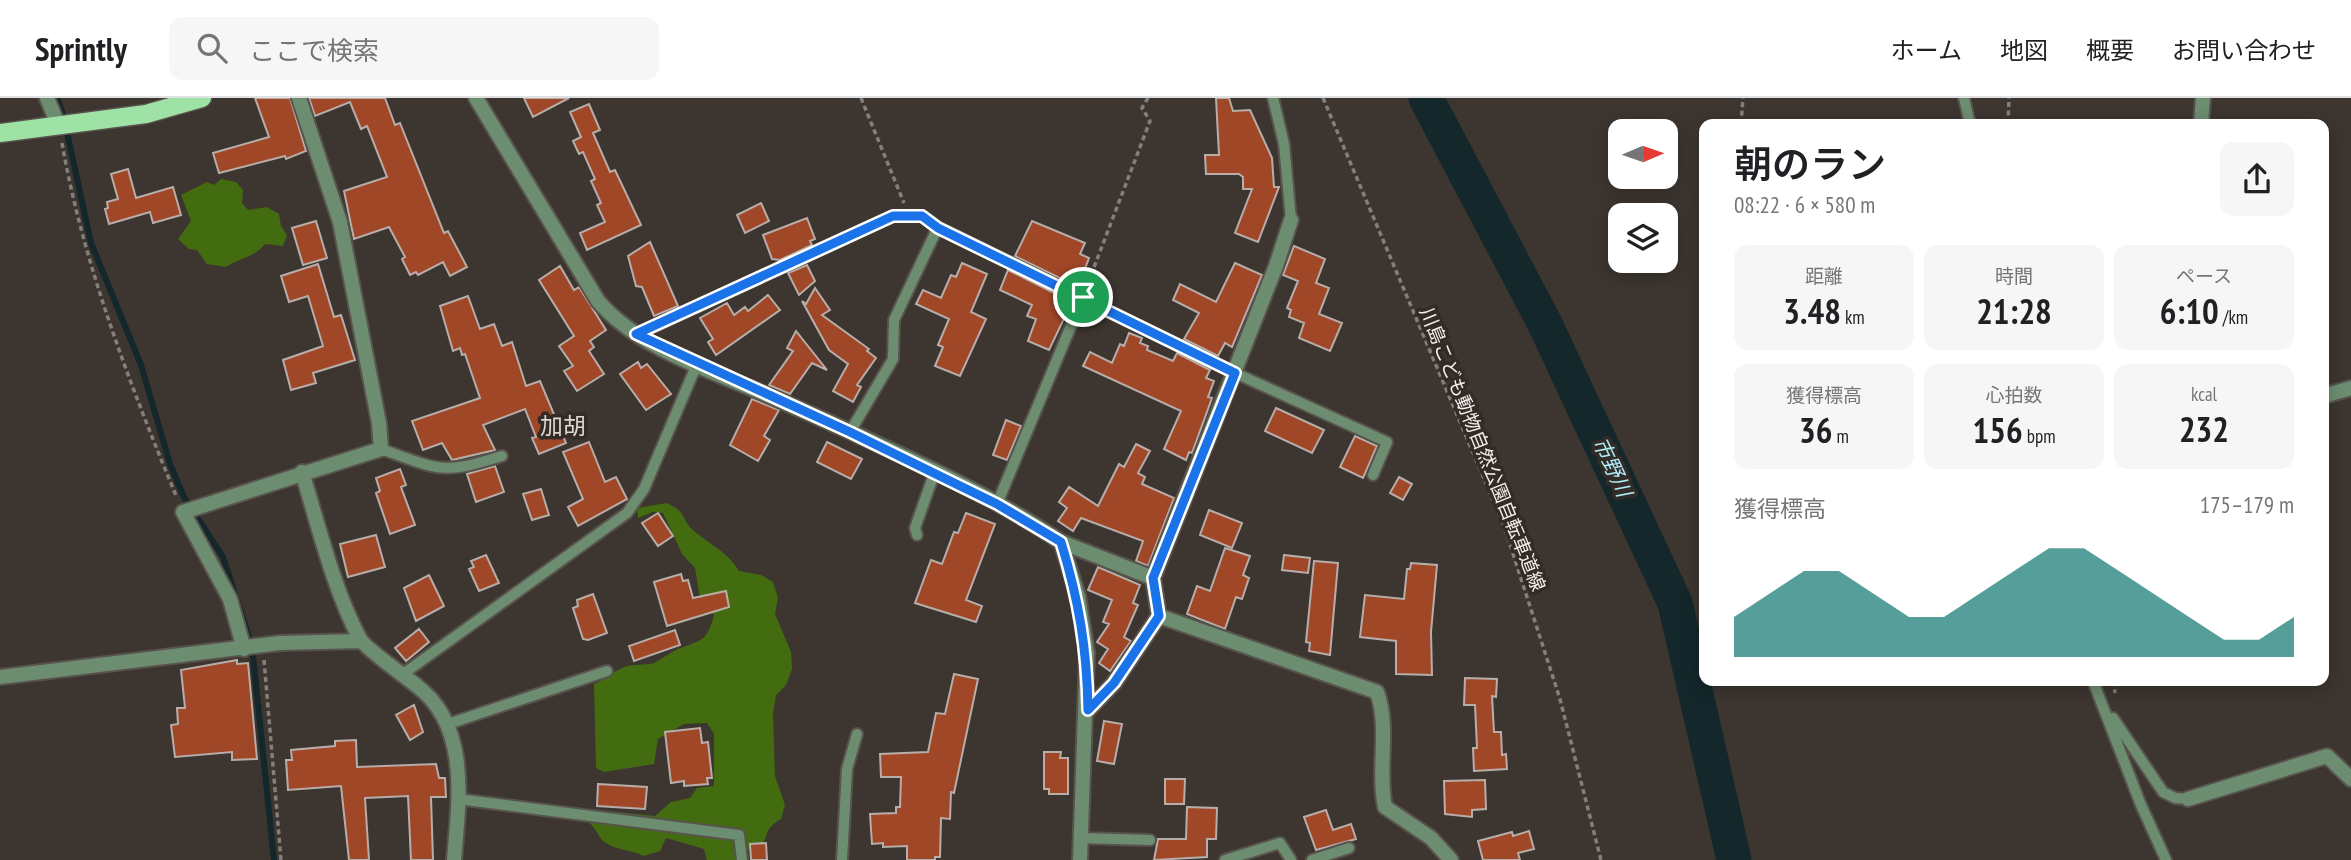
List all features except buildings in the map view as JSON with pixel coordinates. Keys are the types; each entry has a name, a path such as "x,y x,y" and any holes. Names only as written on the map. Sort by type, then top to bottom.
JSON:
{"main road":[{"path":"0,133 146,114 202,98"}],"street":[{"path":"47,98 59,127"},
{"path":"244,649 230,599 183,512 381,449 341,222 299,98"},
{"path":"476,98 598,301 615,320 636,334 697,364 850,432 997,504 1061,542 1153,578"},
{"path":"2201,119 2203,98"},
{"path":"1088,710 1114,683 1159,616 1153,578 1276,267 1290,220"},
{"path":"2329,395 2351,388"},
{"path":"302,472 320,531 361,642 428,694 448,724 458,766 454,860"},
{"path":"1061,542 1078,596 1087,653 1088,710 1080,860"},
{"path":"1159,616 1377,692 1384,711 1382,792 1385,807 1431,838 1451,860"},
{"path":"0,677 280,643 361,642"},
{"path":"2188,799 2327,756 2351,779"}],"lane":[{"path":"1273,98 1284,144 1290,220"},
{"path":"1964,98 1969,119"},
{"path":"636,334 893,216 922,216 938,228 1235,373 1387,442 1373,475"},
{"path":"850,432 893,359 894,320 938,228"},
{"path":"997,504 1083,297"},
{"path":"403,674 627,513 644,489 697,364"},
{"path":"381,449 437,469 458,470 502,456"},
{"path":"916,536 915,528 934,474"},
{"path":"448,724 607,671"},
{"path":"2095,686 2141,805 2166,860"},
{"path":"2109,716 2116,720 2163,792 2175,798 2188,799"},
{"path":"842,860 847,769 857,734"},
{"path":"458,799 739,835 742,860"},
{"path":"1080,838 1150,840"},
{"path":"1225,860 1280,843 1291,860"},
{"path":"1312,860 1349,848"}],"path":[{"path":"860,98 909,216"},
{"path":"1083,297 1150,121 1142,108 1148,98"},
{"name":"川島こども動物自然公園自転車道線","path":"1323,98 1504,526 1563,711 1601,860"},
{"path":"1741,119 1743,98"},
{"path":"2008,119 2009,98"},
{"path":"59,127 73,208 95,277 183,512"},
{"path":"262,647 281,860"}],"green space":[{"path":"221,179 236,182 243,190 242,203 248,210 267,207 279,214 281,226 287,235 283,246 265,244 256,252 226,267 207,264 197,250 189,249 178,239 191,221 181,195 207,182 214,185"},
{"path":"667,503 681,513 693,530 724,553 739,571 761,575 773,582 778,598 775,614 791,652 792,669 786,685 776,695 773,714 775,776 785,805 781,819 769,830 759,850 741,849 736,860 707,860 704,849 666,838 660,851 644,856 606,843 588,822 589,809 655,816 671,802 690,798 697,788 714,786 714,734 707,723 684,724 658,739 654,764 604,772 596,768 594,684 622,668 654,663 702,639 709,630 714,615 701,604 695,568 682,554 663,513 653,512 638,518 637,508"}],"waterway":[{"path":"57,98 63,114 91,243 141,365 170,464 184,497 223,557 252,646 274,860"},
{"name":"市野川","path":"1426,98 1545,324 1675,603 1734,860"}],"district":[{"name":"加胡","path":"563,426"}],"route":[{"path":"893,216 922,216 938,228 1083,297 1235,373 1153,578 1159,616 1114,683 1088,710 1087,653 1078,596 1061,542 997,504 850,432 636,334 893,216"}]}
